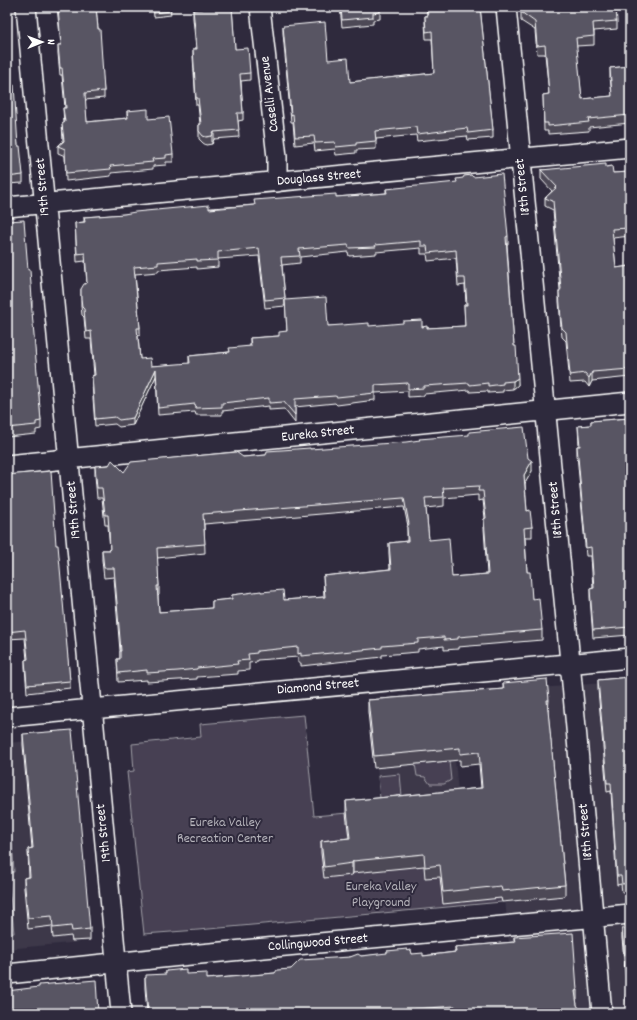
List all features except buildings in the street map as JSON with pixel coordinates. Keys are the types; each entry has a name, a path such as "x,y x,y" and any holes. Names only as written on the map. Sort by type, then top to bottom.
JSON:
{"street":[{"name":"19th Street","path":"26,7 121,1013"},
{"name":"Caselli Avenue","path":"260,7 277,157 277,182"},
{"name":"18th Street","path":"506,7 546,410 602,1013"},
{"name":"Douglass Street","path":"7,207 630,148"},
{"name":"Eureka Street","path":"7,465 69,460 630,402"},
{"name":"Diamond Street","path":"7,717 630,658"},
{"name":"Collingwood Street","path":"7,974 117,964 200,954 630,914"}],"shaded area":[{"path":"630,681 630,1013 515,1013 487,692"},
{"path":"450,705 459,803 381,810 377,768 374,768 368,712"},
{"path":"72,737 91,941 7,949 7,743"}],"green space":[{"name":"Eureka Valley Recreation Center","path":"304,715 314,816 381,810 378,776 400,774 403,807 492,800 502,902 144,934 127,772 134,771 132,744 201,737 200,724"},
{"path":"449,761 451,780 444,784 430,784 425,777 417,776 415,764"},
{"path":"12,843 14,872 7,872 7,844"},
{"path":"7,877 14,933 7,934"}],"park label":[{"name":"Eureka Valley Playground","path":"381,896"}]}
